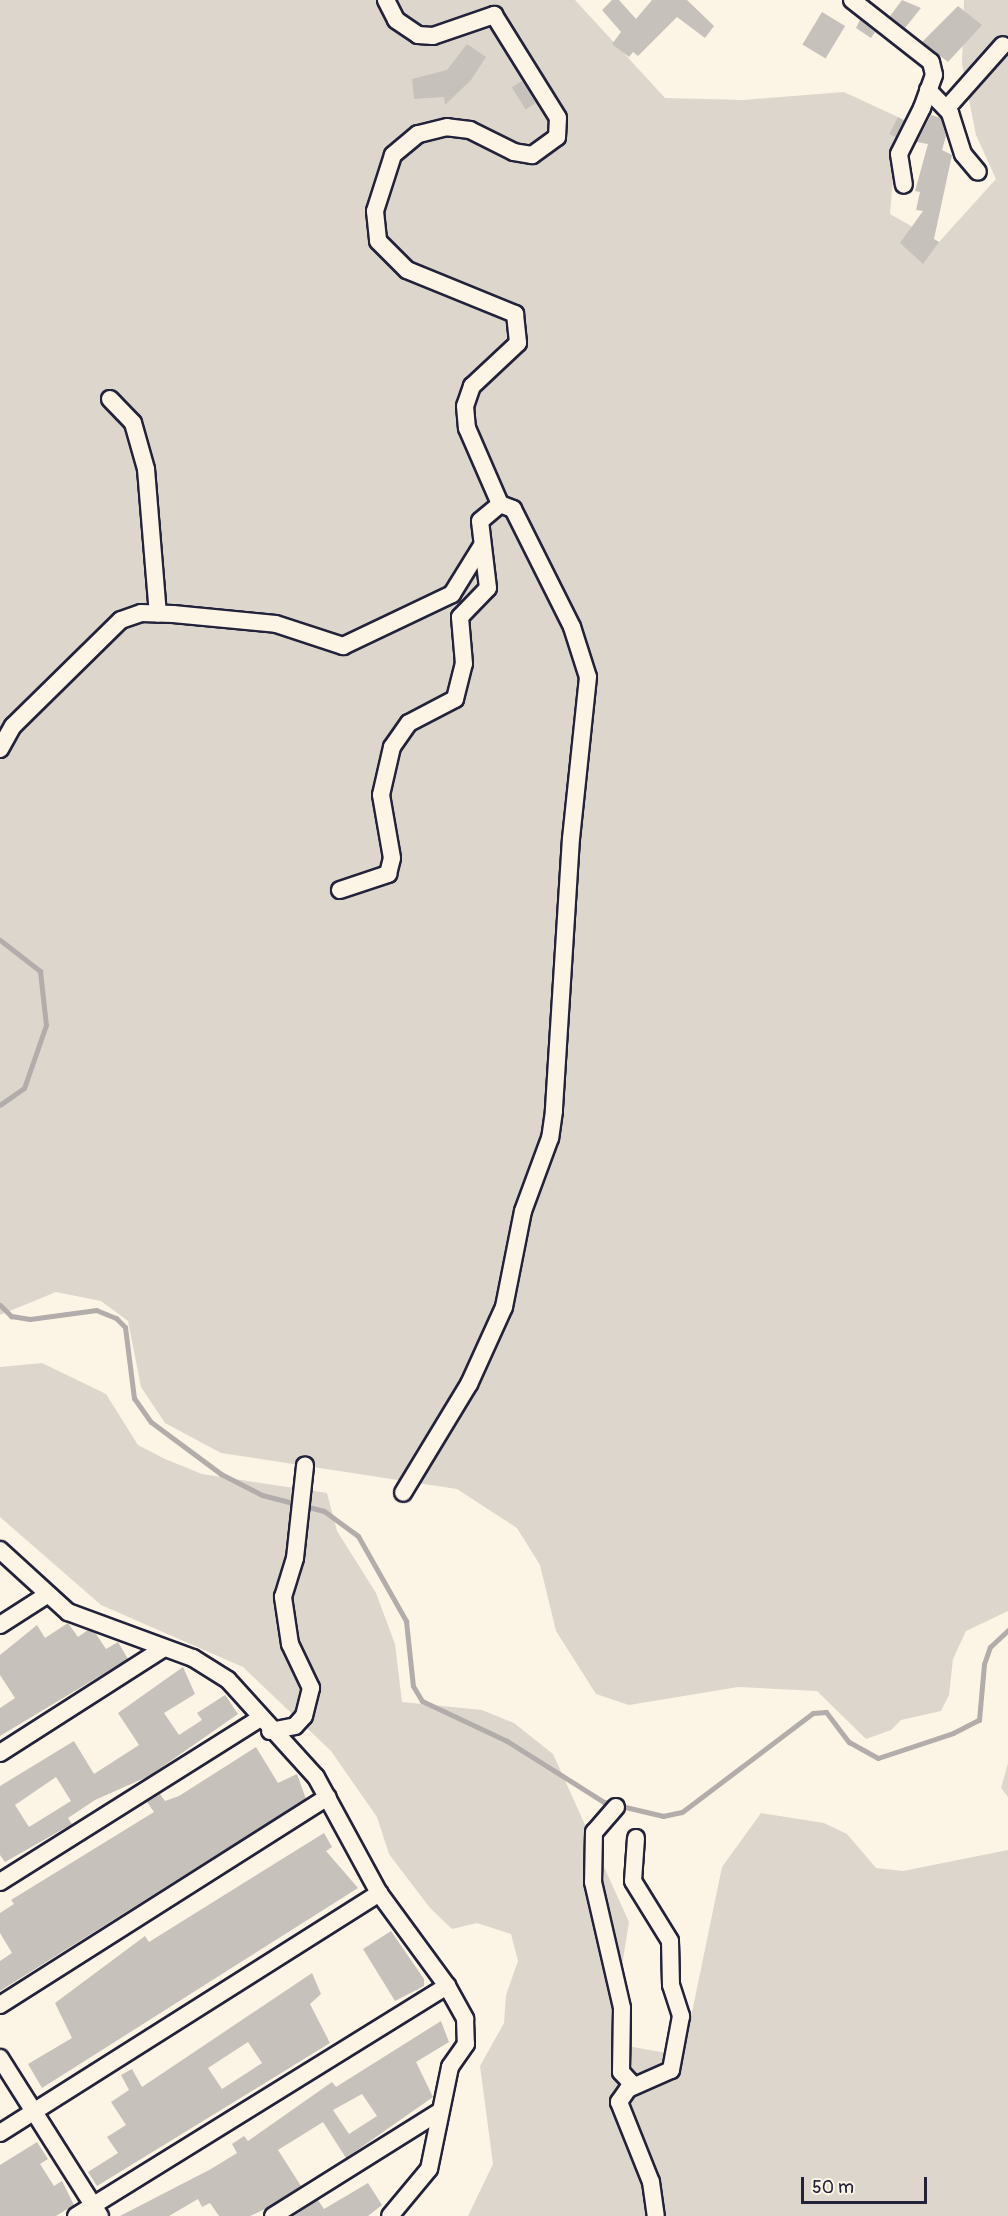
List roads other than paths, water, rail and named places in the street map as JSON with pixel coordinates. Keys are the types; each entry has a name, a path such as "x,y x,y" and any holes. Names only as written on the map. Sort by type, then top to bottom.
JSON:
{"street":[{"path":"386,0 396,20 418,35 433,36 494,15 558,118 557,137 532,155 514,152 470,130 447,127 418,134 393,155 375,211 378,241 407,270 515,314 518,343 472,386 465,406 467,428 500,504 513,509 573,627 587,667 554,1111 550,1138 523,1211 504,1307 469,1384 403,1493"},
{"path":"852,0 931,62 928,90 898,154 904,185"},
{"path":"947,108 1003,45"},
{"path":"928,90 947,108 963,154 978,172"},
{"path":"110,399 133,423 147,469 158,614"},
{"path":"340,890 388,874 392,858 381,795 392,747 409,723 455,699 464,664 460,617 488,588 481,547 480,521 500,504"},
{"path":"0,749 13,726 104,632 141,613 276,624 343,646 452,594 481,547"},
{"path":"0,1882 264,1725 294,1726 304,1716 311,1688 290,1644 283,1597 296,1558 304,1466"},
{"path":"0,1550 68,1612 161,1650 193,1658 228,1680 264,1725 328,1797 379,1893 447,1986 465,2019 466,2044 450,2067 437,2113 429,2169 390,2216"},
{"path":"0,1625 47,1595"},
{"path":"0,1753 161,1650"},
{"path":"0,2006 328,1797"},
{"path":"616,1807 594,1832 593,1882 622,2008 621,2072 634,2086"},
{"path":"636,1838 633,1881 669,1937 671,1986 681,2016 671,2070 634,2086 620,2097 620,2106 651,2182 656,2216"},
{"path":"0,2133 379,1893"},
{"path":"76,2216 96,2211 447,1986"},
{"path":"0,2058 96,2211"},
{"path":"273,2216 437,2113"}],"waterway":[{"path":"0,940 40,971 46,1025 24,1088 0,1105"},
{"path":"0,1305 11,1316 30,1319 96,1310 116,1318 125,1327 134,1398 151,1422 221,1474 262,1495 324,1511 358,1536 406,1621 413,1686 422,1701 507,1741 604,1802 663,1816 682,1812 813,1713 826,1712 849,1742 878,1758 953,1733 979,1720 984,1664 990,1647 1008,1630"}]}
